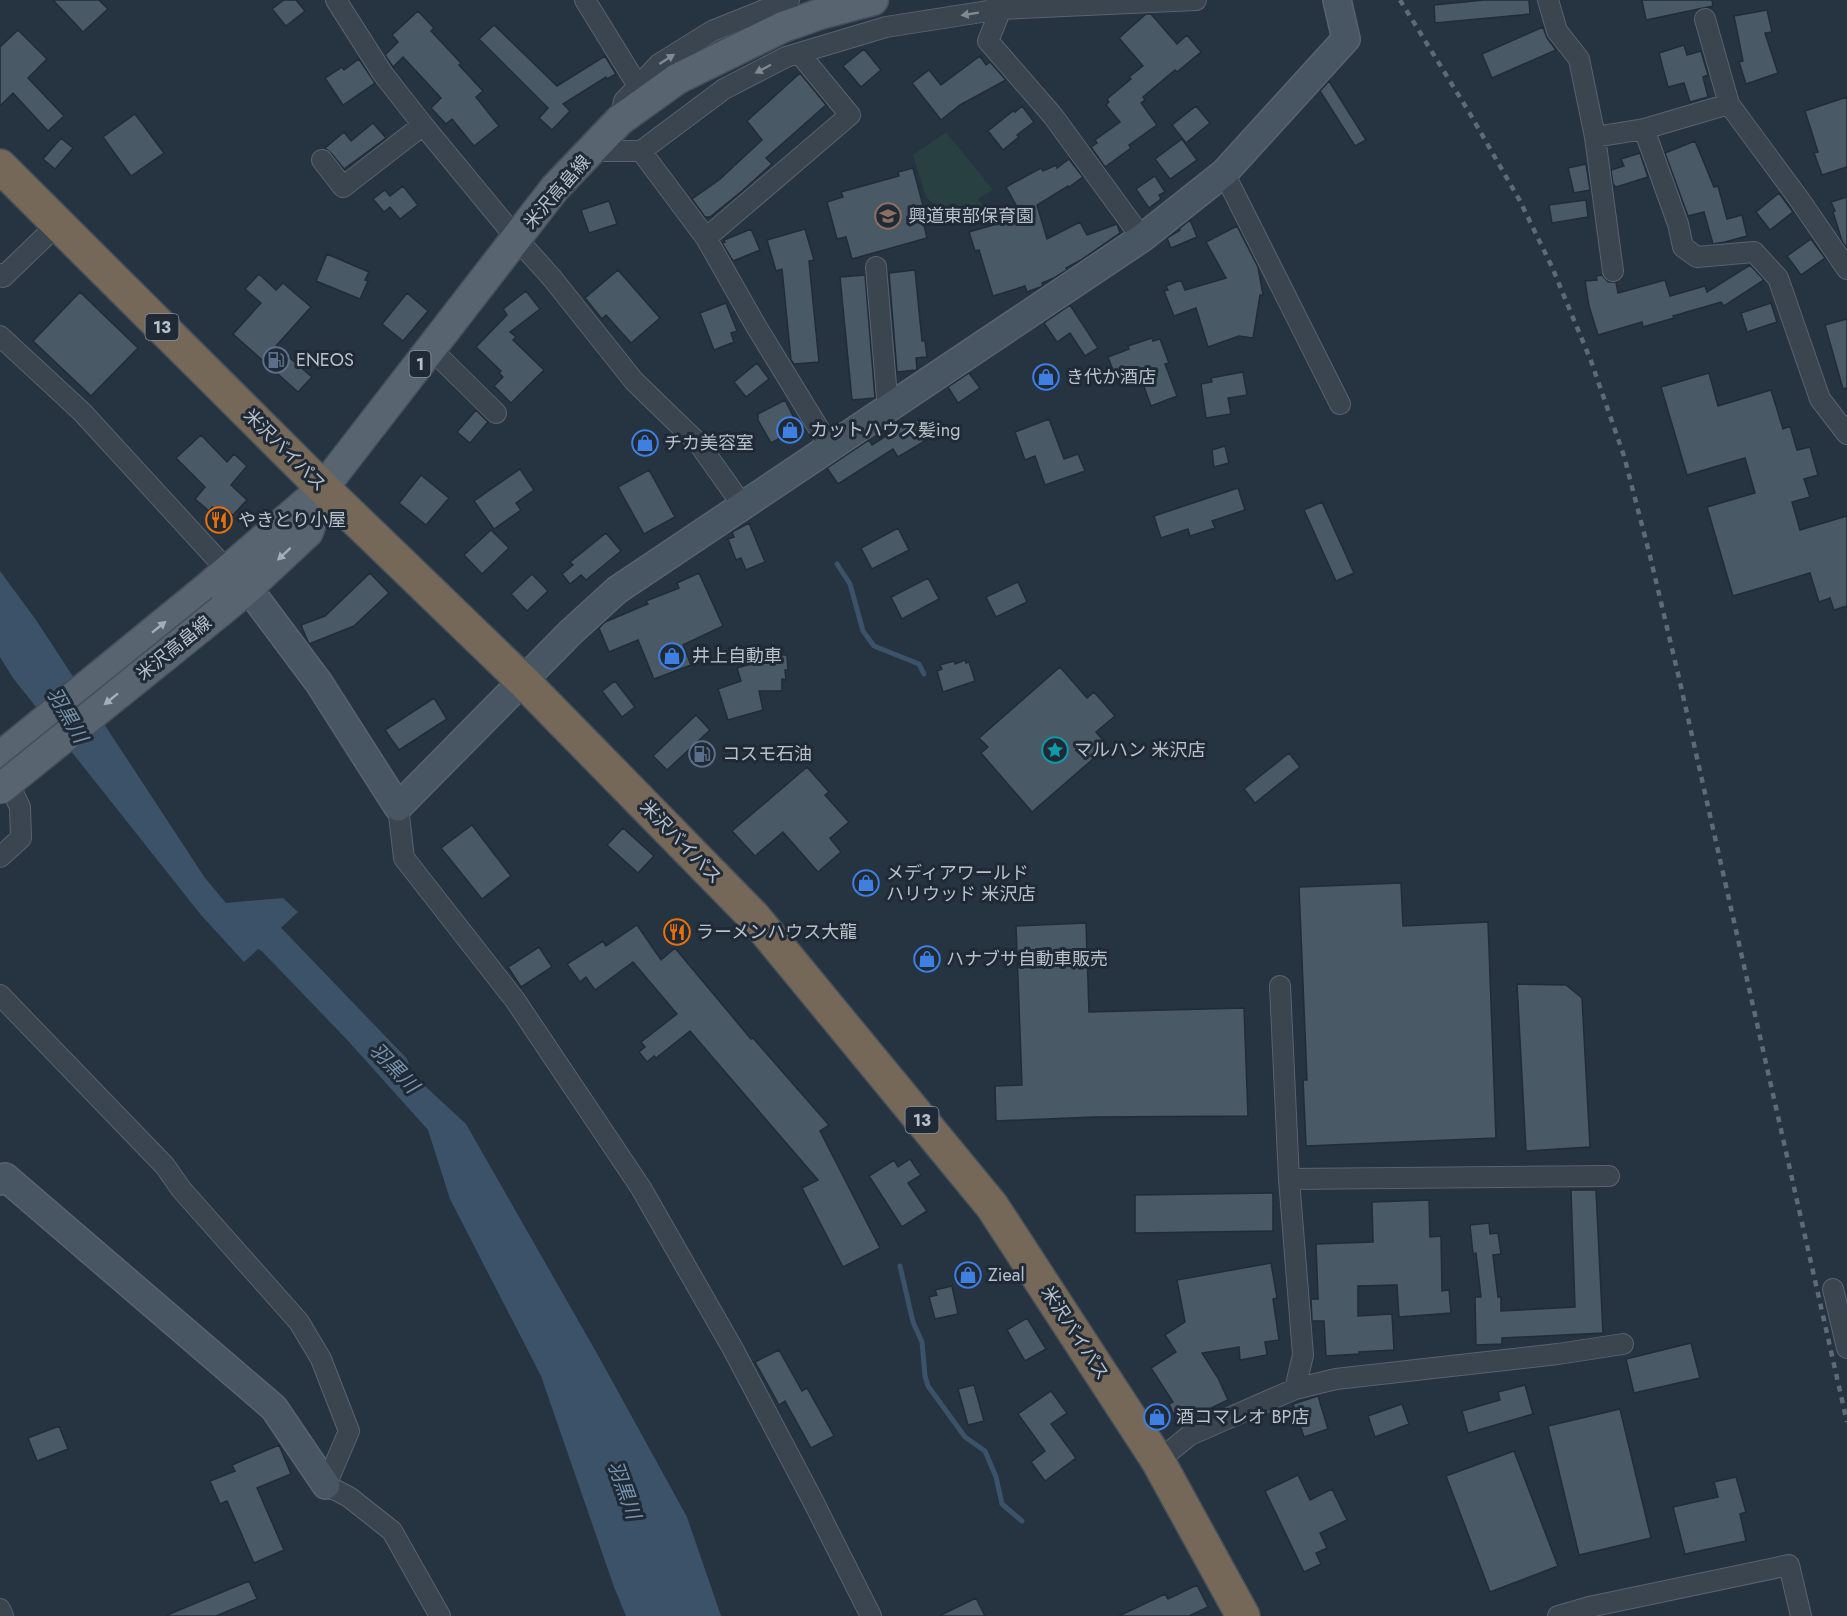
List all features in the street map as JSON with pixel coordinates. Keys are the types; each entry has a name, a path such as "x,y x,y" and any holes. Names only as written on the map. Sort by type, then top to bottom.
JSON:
{"highway":[{"name":"米沢バイパス","path":"0,166 323,488 524,682 754,916 992,1206 1158,1461 1243,1616"}],"main road":[{"name":"米沢高畠線","path":"0,757 226,589 308,532 323,488 555,188 620,120 677,79 783,27 820,14 873,0"},
{"name":"米沢高畠線","path":"0,789 226,589"}],"street":[{"path":"336,0 382,74 423,125 552,278 634,381 699,444 743,506"},
{"path":"585,0 639,86"},
{"path":"620,120 624,101 659,64 712,31 789,0"},
{"path":"592,151 641,151 724,89 786,57 886,27 998,5 1196,0"},
{"path":"399,807 572,632 617,590 1142,238 1224,172 1346,39 1337,0"},
{"path":"1548,0 1557,31 1579,59 1595,137 1612,271"},
{"path":"998,5 988,41 1053,116 1142,238"},
{"path":"1705,19 1729,104 1847,269"},
{"path":"706,238 850,115 799,53"},
{"path":"1595,137 1644,129 1729,104"},
{"path":"322,160 343,187 423,125"},
{"path":"1644,129 1678,224 1683,247 1697,257 1754,252 1778,278 1820,399 1847,434"},
{"path":"641,151 706,238 756,326 830,447"},
{"path":"1224,172 1340,404"},
{"path":"0,274 3,277 58,224"},
{"path":"876,267 888,409"},
{"path":"0,336 82,412 226,589 319,683 399,807 405,858 515,1000 641,1188 733,1349 871,1616"},
{"path":"431,349 496,413"},
{"path":"0,767 20,807 21,838 0,857"},
{"path":"1280,986 1289,1179 1303,1355 1295,1389"},
{"path":"0,995 165,1166 181,1189 298,1322 321,1359 349,1431 326,1485"},
{"path":"1289,1179 1609,1176"},
{"path":"0,1181 5,1177 274,1408 326,1485 348,1497 392,1531 440,1616"},
{"path":"1833,1289 1847,1348"},
{"path":"1158,1461 1190,1435 1295,1389 1336,1379 1558,1354 1623,1344"},
{"path":"1558,1616 1589,1607 1789,1565 1801,1616"},
{"path":"0,1609 3,1616"}],"green space":[{"path":"946,132 993,190 978,199 987,211 955,221 926,197 913,155"}],"water":[{"path":"0,571 36,620 205,878 226,903 283,898 298,912 244,962 201,915 13,678 0,657"},
{"path":"372,1037 466,1124 687,1517 721,1616 626,1616 541,1376 450,1199 428,1130 350,1043"}],"building":[{"path":"53,0 99,0 108,9 83,32"},
{"path":"284,0 296,0 305,11 286,26 272,9"},
{"path":"1484,0 1529,0 1530,14 1435,23 1434,5"},
{"path":"1642,0 1712,0 1713,6 1646,20"},
{"path":"1767,10 1772,32 1765,33 1778,73 1746,84 1739,62 1743,61 1734,16"},
{"path":"418,11 434,28 431,31 483,91 476,97 499,126 474,146 452,119 446,124 431,108 441,98 403,57 393,67 385,55 398,42 392,35"},
{"path":"1146,14 1151,14 1177,44 1187,35 1201,52 1143,97 1145,100 1141,103 1157,125 1129,145 1131,148 1105,167 1091,147 1097,143 1095,140 1120,122 1106,105 1109,102 1107,99 1143,66 1119,38"},
{"path":"494,25 557,86 605,56 616,74 607,79 606,77 563,104 570,111 552,130 539,118 548,108 479,39"},
{"path":"1543,27 1547,38 1556,50 1492,78 1482,54"},
{"path":"18,30 47,59 28,78 64,116 48,131 13,93 0,106 0,47"},
{"path":"1684,45 1687,55 1701,51 1708,75 1703,77 1708,97 1690,102 1684,83 1668,87 1659,53"},
{"path":"864,49 881,70 861,87 843,66"},
{"path":"980,56 986,65 990,62 1006,80 960,105 941,120 912,83 929,70 941,85"},
{"path":"359,59 375,83 343,105 325,78 342,67 344,70"},
{"path":"800,73 826,105 766,158 772,164 710,217 705,217 692,199 719,180 762,140 747,121"},
{"path":"1329,81 1366,140 1355,146 1320,91"},
{"path":"1847,97 1847,167 1822,175 1814,153 1818,152 1805,111"},
{"path":"1022,106 1034,122 1003,150 988,131"},
{"path":"1196,106 1210,123 1186,143 1172,125"},
{"path":"135,114 164,153 131,176 103,137"},
{"path":"373,123 386,138 344,169 325,148 344,132 351,141"},
{"path":"61,138 73,148 55,169 43,159"},
{"path":"1182,139 1197,160 1170,179 1155,159"},
{"path":"1695,141 1714,187 1718,186 1727,219 1742,215 1747,236 1713,244 1704,212 1688,216 1665,153"},
{"path":"1640,153 1648,177 1616,187 1613,184 1611,170 1624,166 1621,159"},
{"path":"1069,159 1083,177 1037,205 1047,239 1080,222 1087,235 1117,224 1120,233 1066,268 1067,270 1042,283 1043,286 1027,292 1025,286 993,296 979,250 975,251 969,232 997,224 995,219 1020,212 1006,187 1041,168 1043,171 1056,165 1057,168"},
{"path":"1586,164 1590,190 1574,193 1568,168"},
{"path":"913,168 928,224 924,225 927,238 852,259 846,237 837,239 827,202 843,197 841,192 899,176 898,172"},
{"path":"1155,176 1165,192 1159,195 1161,199 1149,208 1136,189"},
{"path":"403,186 418,205 400,219 390,207 384,212 373,199 385,190 390,196"},
{"path":"1779,193 1793,212 1770,230 1756,212"},
{"path":"1847,197 1846,247 1842,241 1831,202"},
{"path":"1586,200 1588,217 1552,223 1549,205"},
{"path":"609,201 617,224 589,233 581,210"},
{"path":"1190,220 1197,237 1171,248 1167,238"},
{"path":"1237,226 1258,267 1263,295 1260,295 1253,338 1239,336 1208,347 1196,308 1174,316 1164,291 1168,290 1166,286 1181,280 1185,290 1226,278 1206,242"},
{"path":"751,229 760,250 733,261 722,243 725,242 724,240"},
{"path":"805,229 814,260 809,261 819,362 794,364 791,360 782,269 776,271 767,240"},
{"path":"1811,239 1825,258 1801,275 1787,256"},
{"path":"327,254 369,272 365,280 368,281 360,299 316,281"},
{"path":"1750,265 1764,280 1724,306 1721,302 1643,327 1642,322 1598,335 1589,306 1585,281 1597,280 1596,276 1602,275 1608,282 1616,282 1618,293 1665,280 1670,296 1705,286 1707,292"},
{"path":"618,270 660,318 631,343 606,315 602,319 585,298"},
{"path":"915,270 922,341 925,341 927,357 916,358 917,370 897,372 889,273"},
{"path":"259,274 276,290 283,283 311,307 276,346 312,377 298,392 233,334 261,303 245,289"},
{"path":"865,275 875,398 852,400 840,277"},
{"path":"526,291 540,309 510,332 516,337 513,340 544,370 511,403 494,386 503,377 499,373 501,371 476,347 507,315 503,309"},
{"path":"80,292 138,348 91,396 33,341"},
{"path":"407,293 428,311 403,341 382,324"},
{"path":"726,303 737,331 731,333 734,342 714,350 700,313"},
{"path":"1771,303 1777,322 1747,332 1741,313"},
{"path":"1070,305 1098,348 1085,356 1070,333 1057,342 1044,323"},
{"path":"1847,319 1847,388 1843,389 1825,325"},
{"path":"1152,338 1153,341 1160,339 1169,363 1165,364 1177,396 1151,406 1140,376 1118,384 1108,357 1129,349 1128,346"},
{"path":"757,363 769,379 746,397 734,382"},
{"path":"1243,372 1247,395 1228,398 1231,414 1206,418 1201,384 1212,382 1211,378"},
{"path":"969,373 980,388 958,403 948,387"},
{"path":"1709,373 1718,406 1771,390 1783,429 1790,426 1797,450 1810,447 1818,475 1804,479 1810,497 1792,502 1800,530 1847,516 1847,606 1834,610 1830,598 1819,602 1810,573 1733,596 1707,507 1755,493 1745,458 1687,475 1661,387"},
{"path":"785,400 799,428 771,443 758,420 758,414"},
{"path":"476,410 488,422 470,443 457,432"},
{"path":"919,419 930,438 898,457 893,449 838,484 827,468 869,440 872,445 902,426 903,428"},
{"path":"1049,419 1064,459 1078,454 1085,471 1045,485 1035,456 1025,460 1015,432"},
{"path":"201,435 227,462 234,454 247,466 231,485 247,500 233,515 226,509 221,514 212,507 209,511 195,499 205,487 176,458"},
{"path":"1225,446 1229,463 1214,467 1212,450"},
{"path":"520,469 534,490 516,503 521,510 494,529 474,501"},
{"path":"649,470 675,517 644,534 618,487"},
{"path":"421,475 449,498 426,525 399,503"},
{"path":"1238,488 1245,510 1212,521 1215,528 1190,536 1188,529 1161,538 1154,516"},
{"path":"1322,502 1354,573 1336,581 1304,510"},
{"path":"749,523 765,562 746,570 741,558 736,560 728,539 734,537 732,532"},
{"path":"898,528 909,550 872,569 861,548"},
{"path":"491,530 509,548 482,574 464,555"},
{"path":"606,533 621,551 586,580 581,575 570,584 562,574 573,565 570,562"},
{"path":"370,573 389,593 354,626 309,644 301,625 325,616"},
{"path":"699,573 723,626 683,645 691,665 654,679 638,640 609,652 599,628 605,622 648,604 646,601 679,588 677,583"},
{"path":"532,574 548,591 527,611 511,594"},
{"path":"928,578 939,599 902,619 891,597"},
{"path":"1018,582 1027,602 996,617 986,597"},
{"path":"765,655 787,655 788,670 785,670 786,680 782,679 782,691 759,691 763,710 728,720 718,689 741,681 737,668 765,660"},
{"path":"965,660 966,663 969,662 975,681 943,692 937,671 942,669 940,665 954,661 955,664"},
{"path":"1060,667 1087,698 1094,692 1115,716 1096,732 1108,746 1032,812 981,753 988,747 979,738"},
{"path":"615,681 635,707 622,717 602,691"},
{"path":"434,698 447,719 399,750 385,730"},
{"path":"696,715 710,730 667,770 653,756"},
{"path":"1289,753 1300,767 1255,803 1244,789"},
{"path":"807,767 829,792 825,795 849,822 830,838 841,852 818,872 783,832 755,856 732,831"},
{"path":"472,825 511,876 482,899 441,848"},
{"path":"623,828 654,856 638,873 607,845"},
{"path":"1401,883 1403,926 1488,922 1496,1138 1306,1146 1303,1080 1307,1080 1299,887"},
{"path":"1086,923 1089,1012 1244,1008 1248,1116 1093,1117 996,1121 995,1086 1022,1085 1016,926"},
{"path":"637,925 661,960 675,948 751,1039 753,1038 829,1125 820,1131 880,1248 843,1267 802,1188 818,1180 690,1031 656,1058 654,1056 647,1062 639,1052 645,1047 641,1042 677,1014 633,962 595,990 586,977 580,982 567,964 603,941 606,946"},
{"path":"539,947 552,967 521,987 508,967"},
{"path":"1517,984 1566,985 1582,998 1590,1147 1526,1151"},
{"path":"910,1159 921,1175 908,1183 927,1211 902,1227 869,1176 894,1160 898,1167"},
{"path":"1571,1190 1596,1190 1603,1333 1502,1338 1502,1344 1476,1345 1475,1297 1481,1297 1470,1225 1489,1223 1490,1234 1498,1233 1501,1254 1493,1255 1498,1297 1501,1297 1501,1311 1575,1307"},
{"path":"1273,1193 1273,1231 1135,1233 1135,1195"},
{"path":"1429,1200 1430,1237 1441,1236 1442,1291 1449,1290 1451,1313 1399,1317 1397,1285 1358,1286 1358,1316 1392,1314 1394,1350 1326,1356 1324,1321 1312,1321 1311,1299 1318,1299 1316,1244 1373,1242 1372,1202"},
{"path":"1271,1263 1277,1298 1273,1299 1279,1340 1265,1342 1267,1355 1240,1360 1239,1347 1202,1353 1218,1378 1228,1400 1178,1424 1169,1404 1173,1402 1151,1368 1176,1352 1165,1335 1185,1322 1177,1280"},
{"path":"952,1286 958,1314 935,1319 929,1297 937,1295 935,1290"},
{"path":"1027,1318 1046,1349 1025,1361 1007,1330"},
{"path":"1691,1343 1700,1378 1634,1393 1626,1359"},
{"path":"779,1350 802,1391 807,1388 834,1436 811,1448 785,1401 779,1405 755,1362"},
{"path":"974,1385 984,1421 968,1425 958,1389"},
{"path":"1525,1385 1533,1414 1468,1433 1462,1411 1500,1400 1498,1392"},
{"path":"1051,1391 1067,1413 1051,1424 1076,1458 1045,1481 1031,1462 1045,1451 1018,1414"},
{"path":"1318,1396 1328,1429 1304,1437 1293,1404"},
{"path":"1402,1404 1409,1424 1375,1437 1368,1416"},
{"path":"1620,1409 1651,1538 1579,1555 1548,1426"},
{"path":"59,1426 68,1449 37,1461 28,1438"},
{"path":"279,1445 291,1474 257,1488 284,1550 254,1563 227,1501 220,1504 210,1481 235,1471 232,1465"},
{"path":"1514,1451 1558,1566 1490,1592 1446,1476"},
{"path":"1298,1475 1310,1500 1332,1489 1347,1520 1320,1533 1327,1548 1316,1553 1321,1564 1304,1572 1265,1491"},
{"path":"1736,1477 1746,1512 1740,1514 1746,1541 1685,1554 1673,1507 1718,1497 1714,1482"},
{"path":"249,1581 257,1599 216,1616 165,1616"},
{"path":"1197,1585 1208,1607 1189,1616 1119,1616 1165,1594 1168,1599"},
{"path":"976,1598 985,1616 939,1616"}],"waterway":[{"path":"837,564 850,584 863,631 874,646 919,664 924,674"},
{"name":"羽黒川","path":"234,919 271,939 394,1067"},
{"path":"900,1266 913,1322 922,1342 928,1386 965,1437 985,1451 996,1477 1002,1504 1022,1521"}],"railway":[{"path":"1400,0 1469,112 1520,201 1552,267 1591,361 1624,456 1679,678 1847,1422"}],"place":[{"name":"興道東部保育園","path":"888,216"},
{"name":"ENEOS","path":"276,360"},
{"name":"き代か酒店","path":"1046,377"},
{"name":"カットハウス髪ing","path":"790,430"},
{"name":"チカ美容室","path":"645,443"},
{"name":"やきとり小屋","path":"219,520"},
{"name":"井上自動車","path":"672,656"},
{"name":"マルハン 米沢店","path":"1055,750"},
{"name":"コスモ石油","path":"702,754"},
{"name":"メディアワールド ハリウッド 米沢店","path":"866,883"},
{"name":"ラーメンハウス大龍","path":"677,932"},
{"name":"ハナブサ自動車販売","path":"927,959"},
{"name":"Zieal","path":"968,1275"},
{"name":"酒コマレオ BP店","path":"1157,1417"}]}
